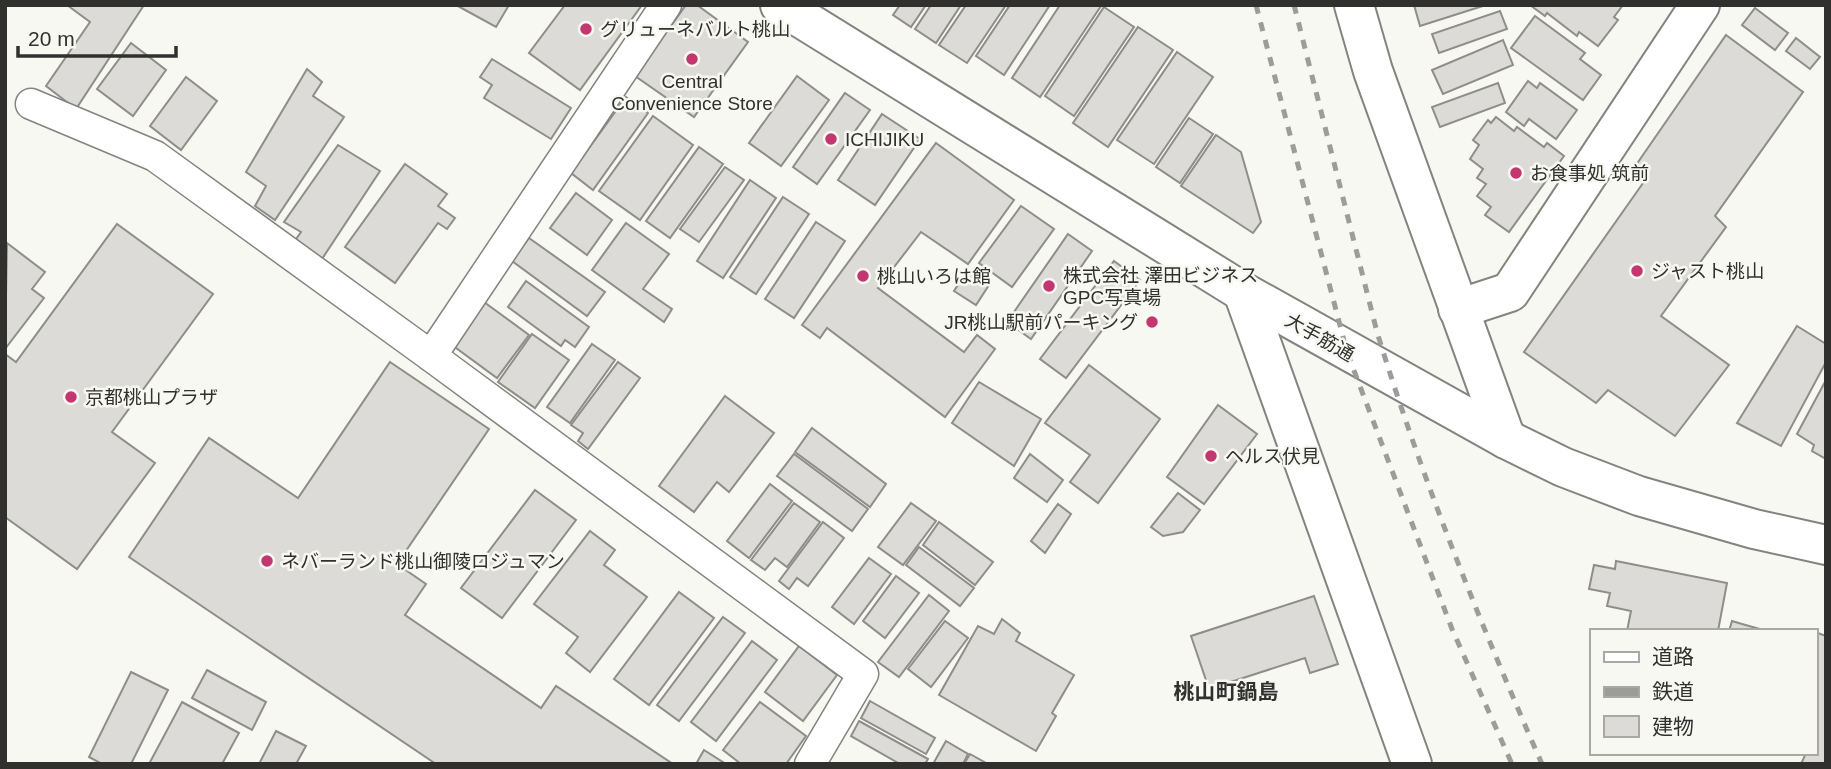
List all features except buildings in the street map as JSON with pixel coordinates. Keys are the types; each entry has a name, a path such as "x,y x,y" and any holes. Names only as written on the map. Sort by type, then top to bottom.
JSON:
{"street":[{"name":"大手筋通","path":"780,5 1242,292 1506,439 1563,467 1639,496 1754,530 1826,545"},
{"path":"1354,5 1373,71 1506,439"},
{"path":"1458,309 1510,292 1700,5"},
{"path":"1242,292 1412,764"}],"lane":[{"path":"431,356 666,5"},
{"path":"30,104 155,156 863,674 810,764"}],"railway":[{"path":"1256,5 1347,352 1452,629 1512,764"},
{"path":"1294,5 1377,332 1394,387 1453,550 1542,764"}],"place":[{"name":"グリューネバルト桃山","path":"586,29"},
{"name":"Central Convenience Store","path":"692,59"},
{"name":"ICHIJIKU","path":"831,139"},
{"name":"お食事処 筑前","path":"1516,173"},
{"name":"ジャスト桃山","path":"1637,271"},
{"name":"桃山いろは館","path":"863,276"},
{"name":"株式会社 澤田ビジネス GPC写真場","path":"1049,286"},
{"name":"JR桃山駅前パーキング","path":"1152,322"},
{"name":"京都桃山プラザ","path":"71,397"},
{"name":"ヘルス伏見","path":"1211,456"},
{"name":"ネバーランド桃山御陵ロジュマン","path":"267,561"}],"district":[{"name":"桃山町鍋島","path":"1226,692"}]}
